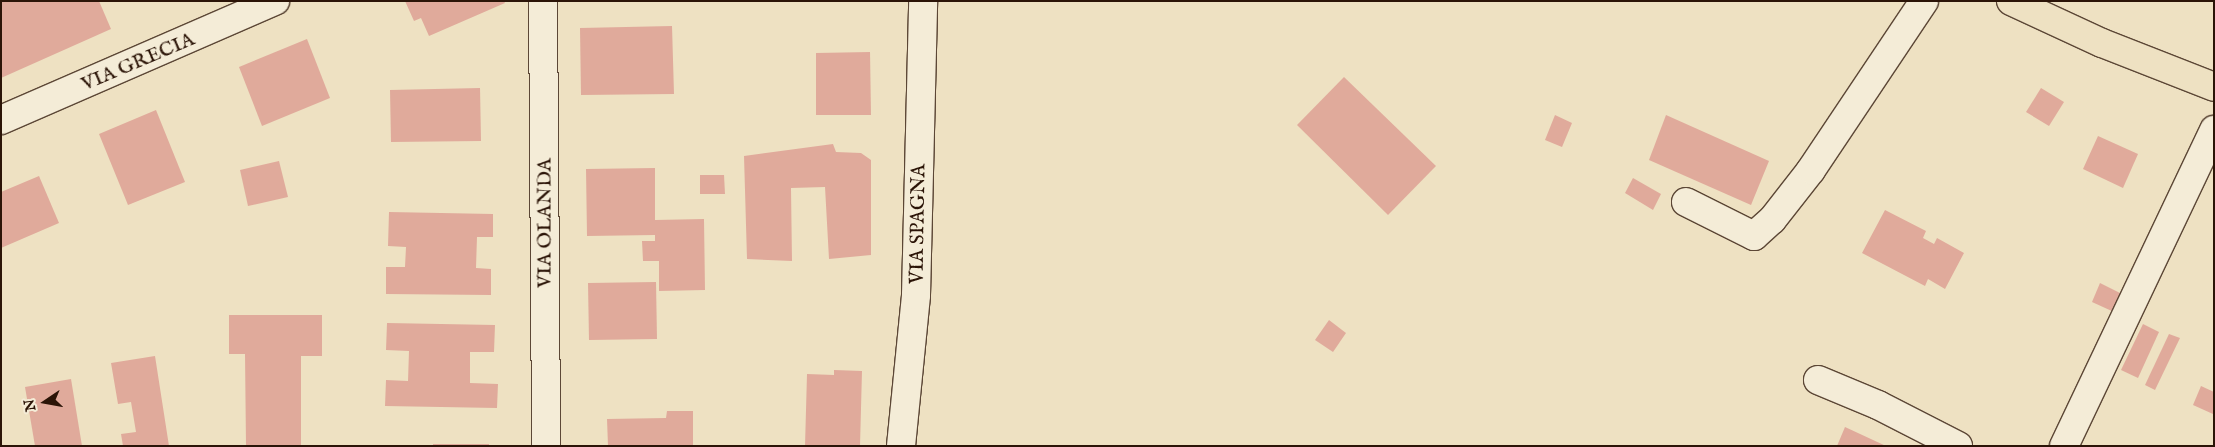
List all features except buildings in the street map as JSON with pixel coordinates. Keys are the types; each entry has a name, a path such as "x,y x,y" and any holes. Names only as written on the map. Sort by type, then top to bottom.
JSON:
{"main road":[{"path":"2011,1 2102,44 2214,87"}],"street":[{"name":"VIA GRECIA","path":"1,120 275,1"},
{"name":"VIA OLANDA","path":"543,1 546,446"},
{"name":"VIA SPAGNA","path":"901,446 916,295 923,1"},
{"path":"1686,202 1754,236 1772,220 1811,170 1924,1"},
{"path":"2064,446 2214,130"},
{"path":"1818,380 1878,405 1958,446"}]}
